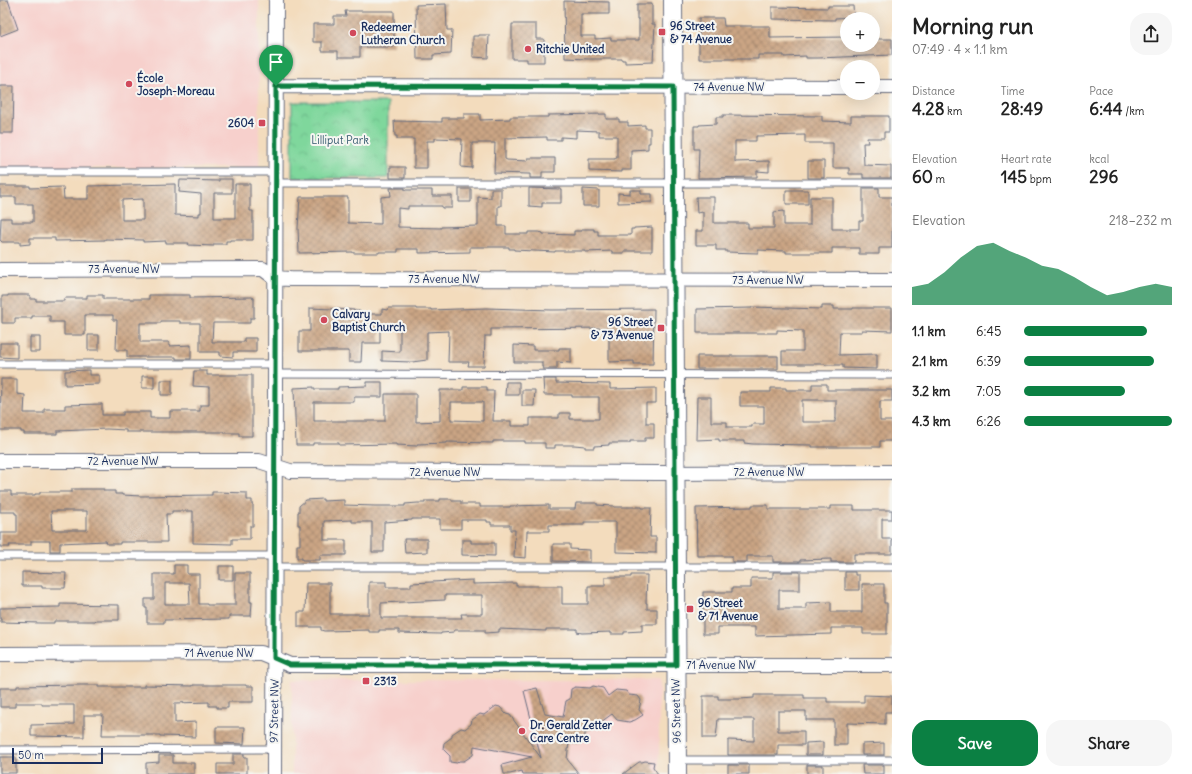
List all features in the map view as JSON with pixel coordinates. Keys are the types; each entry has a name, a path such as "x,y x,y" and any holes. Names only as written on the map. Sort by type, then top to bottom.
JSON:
{"street":[{"name":"97 Street NW","path":"274,774 276,0"},
{"name":"96 Street NW","path":"673,0 677,767"},
{"name":"74 Avenue NW","path":"276,86 840,87"},
{"path":"880,87 892,87"},
{"name":"73 Avenue NW","path":"0,270 263,269 275,278 892,280"},
{"name":"72 Avenue NW","path":"0,461 259,461 290,471 676,473 892,472"},
{"name":"71 Avenue NW","path":"0,654 261,653 290,665 892,665"}],"lane":[{"path":"0,172 674,182 892,183"},
{"path":"0,364 675,375 892,375"},
{"path":"0,556 675,567 892,567"},
{"path":"0,750 274,749"},
{"path":"677,767 892,760"}],"shaded area":[{"name":"École Joseph-Moreau","path":"0,0 259,0 259,168 0,168"},
{"path":"292,680 659,680 659,774 292,774"}],"green space":[{"name":"Lilliput Park","path":"292,102 388,102 388,178 292,178"}],"building":[{"path":"0,0 8,0 18,29 0,36"},
{"path":"564,1 609,2 609,14 581,14 581,36 595,36 595,39 611,38 611,40 639,40 637,4 652,4 652,24 655,24 653,62 625,63 625,60 622,59 565,58"},
{"path":"446,4 447,30 452,30 451,54 433,55 433,59 417,59 416,5"},
{"path":"828,6 853,6 854,12 840,12 840,18 835,18 835,20 772,19 772,7 828,8"},
{"name":"Redeemer Lutheran Church","path":"345,11 394,11 394,47 360,47 360,57 338,57 338,51 322,51 322,42 313,42 313,24 334,24 334,16 346,16"},
{"path":"699,18 723,18 724,26 770,26 770,38 840,37 840,52 880,52 880,39 892,39 892,55 806,58 806,56 784,57 784,55 758,55 758,59 699,59"},
{"name":"Ritchie United","path":"512,24 536,24 536,39 544,39 544,62 527,62 527,59 512,59"},
{"path":"489,35 488,58 473,57 473,36"},
{"path":"0,86 14,86 13,133 0,133"},
{"path":"464,114 480,114 480,120 510,119 510,117 548,117 548,115 606,114 606,119 619,119 619,122 628,122 628,126 645,125 645,128 650,128 650,143 648,143 648,149 631,150 631,170 622,170 622,172 589,171 589,159 617,158 617,136 599,136 599,131 576,130 576,138 561,137 561,140 547,140 547,137 505,138 505,159 507,160 528,161 528,158 555,158 555,172 542,172 542,178 530,178 530,174 494,173 495,143 472,143 472,168 461,167 462,139 435,138 435,141 427,141 427,168 414,168 414,139 397,139 397,136 395,136 394,121 442,122 442,118 464,118"},
{"path":"723,115 822,116 822,121 851,122 851,116 889,116 889,132 884,132 884,138 867,138 868,143 863,143 864,165 891,166 891,178 863,178 863,174 849,174 849,168 833,168 833,143 805,143 805,135 756,136 756,141 735,141 735,162 769,161 769,172 757,171 757,177 698,178 699,149 694,149 694,126 716,124 716,117 723,117"},
{"path":"808,161 824,161 824,178 808,178"},
{"path":"390,167 405,167 405,178 390,178"},
{"path":"219,179 232,179 232,193 214,193 214,218 235,218 235,184 250,184 250,211 253,211 253,240 230,240 226,241 226,244 214,244 214,246 188,245 189,243 166,243 166,241 143,242 143,240 105,239 55,241 55,238 30,238 30,244 20,245 20,242 2,242 0,240 1,218 11,218 11,222 33,222 33,204 16,204 16,197 0,197 0,186 30,186 30,188 63,187 64,199 88,199 88,186 175,184 175,215 199,216 199,213 201,213 201,194 179,192 180,180 219,181","holes":["143,199 143,220 122,220 122,200"]},
{"path":"390,188 405,188 405,190 432,190 432,196 452,196 452,208 442,208 442,206 408,206 408,209 398,208 398,227 441,228 478,226 478,197 491,198 491,189 501,189 501,206 498,206 498,226 506,226 506,234 528,234 528,232 539,232 543,234 574,235 574,231 594,229 594,231 598,231 598,235 631,235 631,229 652,227 652,251 624,251 624,253 612,253 612,251 555,252 514,250 509,249 509,247 470,247 470,252 419,253 419,249 398,249 398,252 379,253 299,253 298,228 300,197 348,197 348,223 381,224 381,197 391,196"},
{"path":"529,188 561,189 561,203 542,203 542,207 529,206"},
{"path":"863,188 879,188 879,197 892,197 892,248 879,248 879,254 859,254 859,248 832,248 832,253 786,253 786,251 758,250 758,253 726,252 726,250 716,250 716,245 696,245 696,231 703,231 703,212 697,213 696,197 714,197 714,223 748,223 748,228 774,228 774,212 784,211 784,225 810,225 810,197 832,197 832,229 859,229 859,221 863,221"},
{"path":"459,189 471,189 471,202 459,202"},
{"path":"583,189 599,190 599,206 583,206"},
{"path":"630,190 641,190 641,194 652,194 652,202 618,203 618,193 630,194"},
{"path":"786,190 808,190 808,204 786,204"},
{"path":"30,295 30,299 36,299 36,301 64,301 64,298 87,298 87,295 103,295 103,299 149,299 149,295 190,295 190,298 252,297 254,298 254,318 250,318 250,323 213,323 212,342 244,342 244,338 256,338 256,352 233,352 233,357 220,356 220,352 200,352 200,323 161,321 161,323 140,323 140,342 169,342 169,346 191,345 191,359 176,359 176,357 127,357 127,350 116,350 117,320 113,320 113,315 85,315 85,335 64,335 64,322 50,322 50,316 15,318 15,323 2,323 2,296"},
{"path":"822,306 834,306 834,309 892,308 892,331 862,330 862,332 840,332 839,355 877,354 877,369 843,368 843,365 825,364 782,364 782,351 803,351 803,331 777,330 777,333 697,333 697,309 752,307 822,309"},
{"path":"310,308 354,310 360,311 360,314 382,314 382,309 387,310 388,308 416,308 431,310 486,308 552,310 654,309 653,364 634,364 634,361 609,362 609,328 491,329 491,336 485,336 484,366 468,366 469,362 448,362 449,331 427,332 427,360 412,362 382,361 382,351 400,352 400,325 380,324 380,343 362,343 361,362 349,362 349,351 299,351 299,331 310,331"},
{"path":"88,335 99,335 99,350 88,350"},
{"path":"30,337 40,337 40,352 30,352"},
{"path":"0,343 17,343 17,358 0,357"},
{"path":"514,345 533,346 533,350 559,350 559,348 571,348 571,363 557,362 557,369 543,369 542,362 514,362"},
{"path":"697,356 778,356 778,369 697,369"},
{"path":"89,370 89,375 99,375 99,384 65,385 65,371"},
{"path":"194,371 207,371 207,375 252,375 252,436 239,436 239,433 224,432 126,432 126,430 107,429 57,431 57,434 24,434 21,430 0,430 1,379 17,379 17,394 25,395 24,413 44,413 44,409 65,409 65,405 102,404 102,415 123,415 123,412 150,412 150,418 170,418 170,411 200,411 200,405 209,405 209,387 193,386"},
{"path":"142,376 154,376 154,388 142,388"},
{"path":"543,379 556,379 556,383 610,384 610,389 656,388 656,403 646,403 646,423 654,423 654,438 645,438 645,441 630,441 630,443 609,443 609,445 594,446 594,448 585,448 585,446 574,445 555,445 555,448 545,448 545,443 525,443 525,441 493,441 493,443 447,442 417,444 417,446 396,444 339,445 339,443 313,443 313,445 296,445 294,388 314,387 314,389 338,389 338,387 367,386 367,382 382,382 382,397 354,397 354,402 314,402 314,421 385,421 385,394 416,394 416,422 440,421 440,390 463,390 463,387 487,387 487,391 494,391 493,421 511,421 511,426 530,426 530,418 559,418 559,413 570,413 570,419 599,419 599,397 544,395","holes":["451,402 483,402 483,421 451,420"]},
{"path":"161,380 172,380 172,395 161,395"},
{"path":"506,382 519,382 519,395 505,395"},
{"path":"812,384 827,384 827,390 892,390 892,401 880,401 880,421 892,421 892,441 880,441 880,447 812,447 812,445 753,444 744,443 744,441 719,441 719,439 696,440 697,397 711,397 711,422 727,422 727,427 752,427 752,424 764,424 764,406 740,406 740,392 771,392 771,388 786,388 786,390 812,390","holes":["802,400 836,400 835,422 802,422"]},
{"path":"522,390 535,390 534,406 522,406"},
{"path":"72,489 104,489 104,491 115,491 115,494 141,496 212,495 212,492 247,493 247,500 252,500 253,505 253,526 250,526 250,539 232,539 232,544 193,543 193,511 172,511 172,514 166,514 167,542 120,542 120,544 107,544 106,541 60,543 60,551 50,551 50,541 31,541 31,545 9,545 10,547 0,547 0,533 17,533 17,514 15,514 15,512 0,512 0,491 11,491 11,495 35,495 40,494 40,492 72,492","holes":["51,511 87,511 87,530 52,530"]},
{"path":"323,499 323,501 344,500 344,505 375,506 405,506 405,504 425,503 425,501 452,499 452,501 461,501 461,504 480,504 480,507 549,505 549,509 575,509 576,503 597,503 597,505 614,507 651,508 650,537 656,537 656,553 616,552 616,522 584,522 584,525 549,525 549,531 527,531 526,558 514,557 515,530 510,530 510,525 491,525 491,522 487,522 487,520 461,520 461,529 440,529 440,519 412,519 384,522 384,552 372,552 372,522 352,522 352,520 324,521 324,540 346,540 346,555 320,555 320,560 302,560 302,558 297,558 297,545 300,545 300,525 298,525 299,506 306,500"},
{"path":"752,505 768,505 768,509 830,509 830,506 854,506 854,510 892,510 892,519 882,519 882,539 892,539 892,554 854,554 854,562 831,562 831,559 800,560 800,562 773,562 773,556 747,556 747,562 732,562 732,556 697,556 696,508 752,507"},
{"path":"404,539 427,539 427,552 405,553"},
{"path":"462,540 471,540 471,543 495,543 495,556 462,555"},
{"path":"553,544 570,544 570,549 590,550 590,562 553,561"},
{"path":"174,565 187,565 187,574 199,574 199,604 235,605 235,573 250,573 250,602 252,602 251,616 229,616 229,619 164,620 164,623 147,623 147,608 145,608 145,599 154,599 154,574 174,574","holes":["165,583 189,583 190,604 165,604"]},
{"path":"219,566 233,566 233,580 219,580"},
{"path":"22,572 66,573 65,588 22,586"},
{"path":"773,572 800,572 800,590 779,590 779,609 806,609 806,603 831,602 831,612 862,612 862,584 884,584 884,603 887,603 887,634 863,634 863,628 831,628 831,634 755,636 755,627 718,627 718,634 703,634 703,592 732,592 732,588 751,588 751,578 773,578"},
{"path":"845,572 855,572 855,575 859,575 859,590 845,590"},
{"path":"631,575 647,575 647,609 657,609 657,624 642,624 642,631 624,632 624,634 611,634 611,632 582,633 577,632 577,629 546,629 546,631 499,629 499,632 485,633 485,630 454,630 454,632 441,634 399,633 399,630 379,630 379,632 369,632 369,630 324,631 321,630 321,627 298,627 298,612 305,612 306,583 330,583 330,614 369,614 369,582 386,582 386,587 411,587 411,583 473,580 473,584 516,583 516,586 562,586 562,604 588,604 588,586 605,586 605,577 631,577","holes":["445,595 482,595 482,614 461,614 462,618 381,618 381,603 445,600"]},
{"path":"60,604 119,605 119,620 54,621 54,623 41,623 1,622 0,619 0,608 60,607"},
{"path":"99,685 99,687 144,687 144,685 246,685 253,686 253,702 228,702 228,708 209,706 209,702 175,703 175,723 196,722 196,737 160,735 102,735 103,715 84,715 84,737 31,736 31,725 74,724 74,705 15,703 15,707 0,707 0,688 17,688 17,686"},
{"name":"Dr. Gerald Zetter Care Centre","path":"593,686 603,688 608,696 616,690 626,691 629,695 638,696 641,700 639,710 643,715 629,722 617,720 612,714 601,722 594,721 593,728 585,733 585,737 578,743 569,742 567,759 579,774 523,774 522,771 504,774 502,765 532,757 474,746 473,755 464,761 459,761 457,763 450,762 450,756 443,749 444,743 452,737 452,734 461,728 465,729 471,724 472,720 480,714 484,715 496,706 500,707 506,714 510,715 541,758 524,691 537,688 545,714 563,717 566,701 570,699 571,689 575,687 590,688"},
{"path":"754,695 804,695 804,698 827,698 827,702 864,702 864,695 892,696 892,712 885,712 885,724 847,723 847,745 834,745 834,720 806,720 806,711 778,711 778,731 804,731 804,745 778,745 778,755 728,755 728,740 754,741 754,719 718,719 716,738 703,738 703,696 718,696 718,699 740,699 754,698"},
{"path":"216,727 245,727 244,744 216,743"},
{"path":"823,742 823,755 806,755 806,743"},
{"path":"884,743 884,755 862,755 862,744"},
{"path":"233,754 244,754 244,757 247,757 247,774 217,774 217,764 233,764"},
{"path":"159,755 173,755 173,763 194,763 194,774 146,774 146,763 159,762"},
{"path":"0,757 16,757 16,773 0,773"},
{"name":"Dr. Gerald Zetter Care Centre","path":"639,762 654,762 653,767 658,774 623,774"},
{"path":"728,765 749,765 749,774 728,774"},
{"path":"807,765 823,765 823,774 807,774"},
{"path":"862,765 884,765 884,774 863,774"}],"place":[{"name":"96 Street & 74 Avenue","path":"662,32"},
{"name":"Redeemer Lutheran Church","path":"353,33"},
{"name":"Ritchie United","path":"528,49"},
{"name":"École Joseph-Moreau","path":"129,84"},
{"name":"2604","path":"262,123"},
{"name":"Calvary Baptist Church","path":"324,320"},
{"name":"96 Street & 73 Avenue","path":"661,328"},
{"name":"96 Street & 71 Avenue","path":"690,609"},
{"name":"2313","path":"366,681"},
{"name":"Dr. Gerald Zetter Care Centre","path":"522,731"}],"route":[{"path":"276,86 673,87 676,665 290,665 274,658 276,86"}]}
